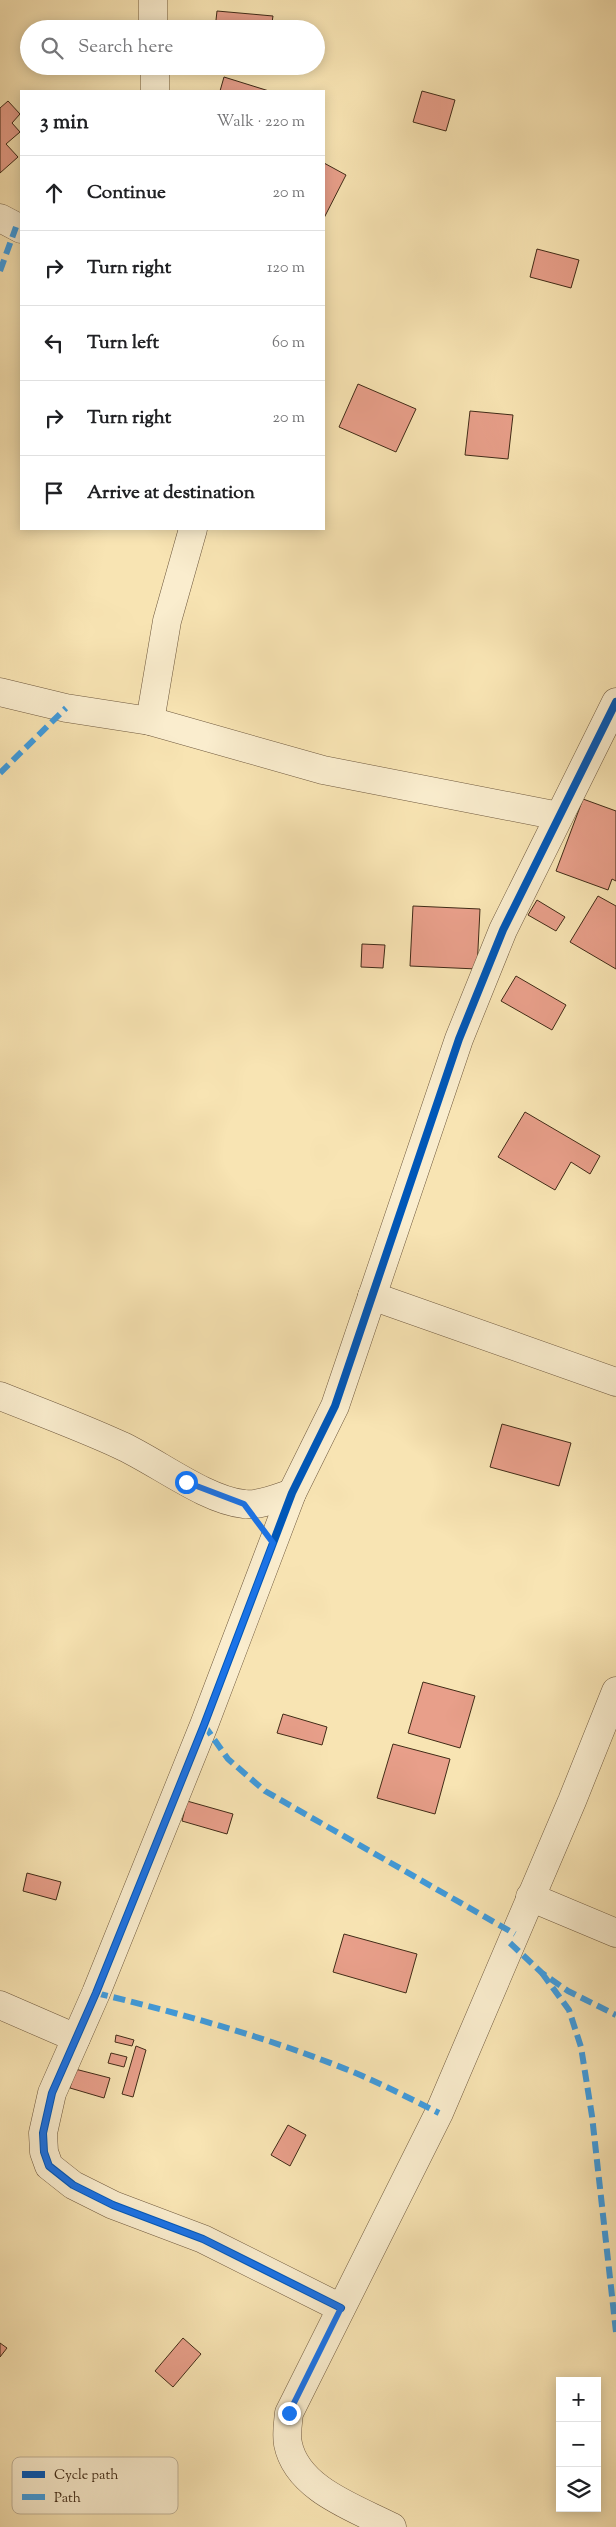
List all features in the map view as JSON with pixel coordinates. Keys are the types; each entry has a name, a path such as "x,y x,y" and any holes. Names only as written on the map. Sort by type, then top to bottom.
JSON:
{"street":[{"path":"152,0 153,20"},
{"path":"155,75 155,90"},
{"path":"0,218 20,229"},
{"path":"150,722 168,621 193,530"},
{"path":"0,692 66,708 150,722 323,770 559,816"},
{"path":"341,2308 203,2239 113,2205 73,2185 49,2166 44,2152 43,2133 52,2093 204,1725 292,1493 334,1406 459,1039 503,930 559,816 607,744 616,702"},
{"path":"372,1296 616,1382"},
{"path":"0,1396 121,1445 186,1482 244,1504 268,1502 292,1493"},
{"path":"244,1504 273,1543"},
{"path":"392,2527 323,2491 297,2468 288,2443 289,2413 439,2113 616,1691"},
{"path":"530,1897 616,1933"},
{"path":"0,2005 76,2038"}],"building":[{"path":"217,11 273,16 272,20 216,20"},
{"path":"224,77 266,90 220,90"},
{"path":"422,91 455,100 446,131 413,122"},
{"path":"8,101 20,114 12,123 20,132 6,144 18,157 0,173 0,108"},
{"path":"325,164 346,175 325,216"},
{"path":"537,249 579,260 571,288 530,277"},
{"path":"358,384 416,409 396,452 339,427"},
{"path":"470,411 513,415 508,459 465,455"},
{"path":"583,799 616,811 616,881 612,879 608,890 556,871"},
{"path":"598,896 616,906 616,969 570,942"},
{"path":"537,900 565,917 556,931 528,915"},
{"path":"413,906 480,909 477,969 410,966"},
{"path":"362,944 385,945 383,968 361,967"},
{"path":"516,976 566,1005 552,1030 501,1001"},
{"path":"525,1112 600,1156 590,1174 571,1162 555,1190 498,1157"},
{"path":"502,1424 571,1443 559,1486 490,1467"},
{"path":"423,1682 475,1696 460,1748 408,1733"},
{"path":"283,1714 327,1727 322,1745 277,1733"},
{"path":"393,1744 450,1759 435,1814 377,1798"},
{"path":"187,1801 233,1814 227,1834 182,1821"},
{"path":"27,1873 61,1882 56,1900 23,1891"},
{"path":"344,1934 417,1954 406,1993 333,1972"},
{"path":"116,2035 134,2040 132,2046 115,2042"},
{"path":"136,2046 146,2050 133,2097 122,2094"},
{"path":"111,2053 127,2057 124,2067 108,2063"},
{"path":"75,2069 110,2078 104,2098 70,2088"},
{"path":"288,2125 306,2135 290,2166 271,2155"},
{"path":"183,2338 201,2354 173,2387 155,2371"},
{"path":"0,2343 7,2348 0,2357"}],"marked path":[{"path":"0,271 16,227"},
{"path":"0,773 66,708"},
{"path":"204,1725 228,1759 265,1791 515,1934"},
{"path":"510,1943 542,1973 568,1991 616,2015"},
{"path":"542,1973 569,2010 581,2047 592,2116 616,2332"},
{"path":"96,1993 194,2018 290,2048 364,2077 439,2113"}],"cycle path":[{"path":"341,2308 203,2239 113,2205 73,2185 49,2166 44,2152 43,2133 52,2093 96,1993 204,1725 292,1493 335,1406 459,1039 503,930 616,702"}],"route":[{"path":"186,1482 244,1504 273,1543 204,1725 96,1993 52,2093 43,2133 44,2152 49,2166 73,2185 113,2205 203,2239 341,2308 289,2413"}]}
